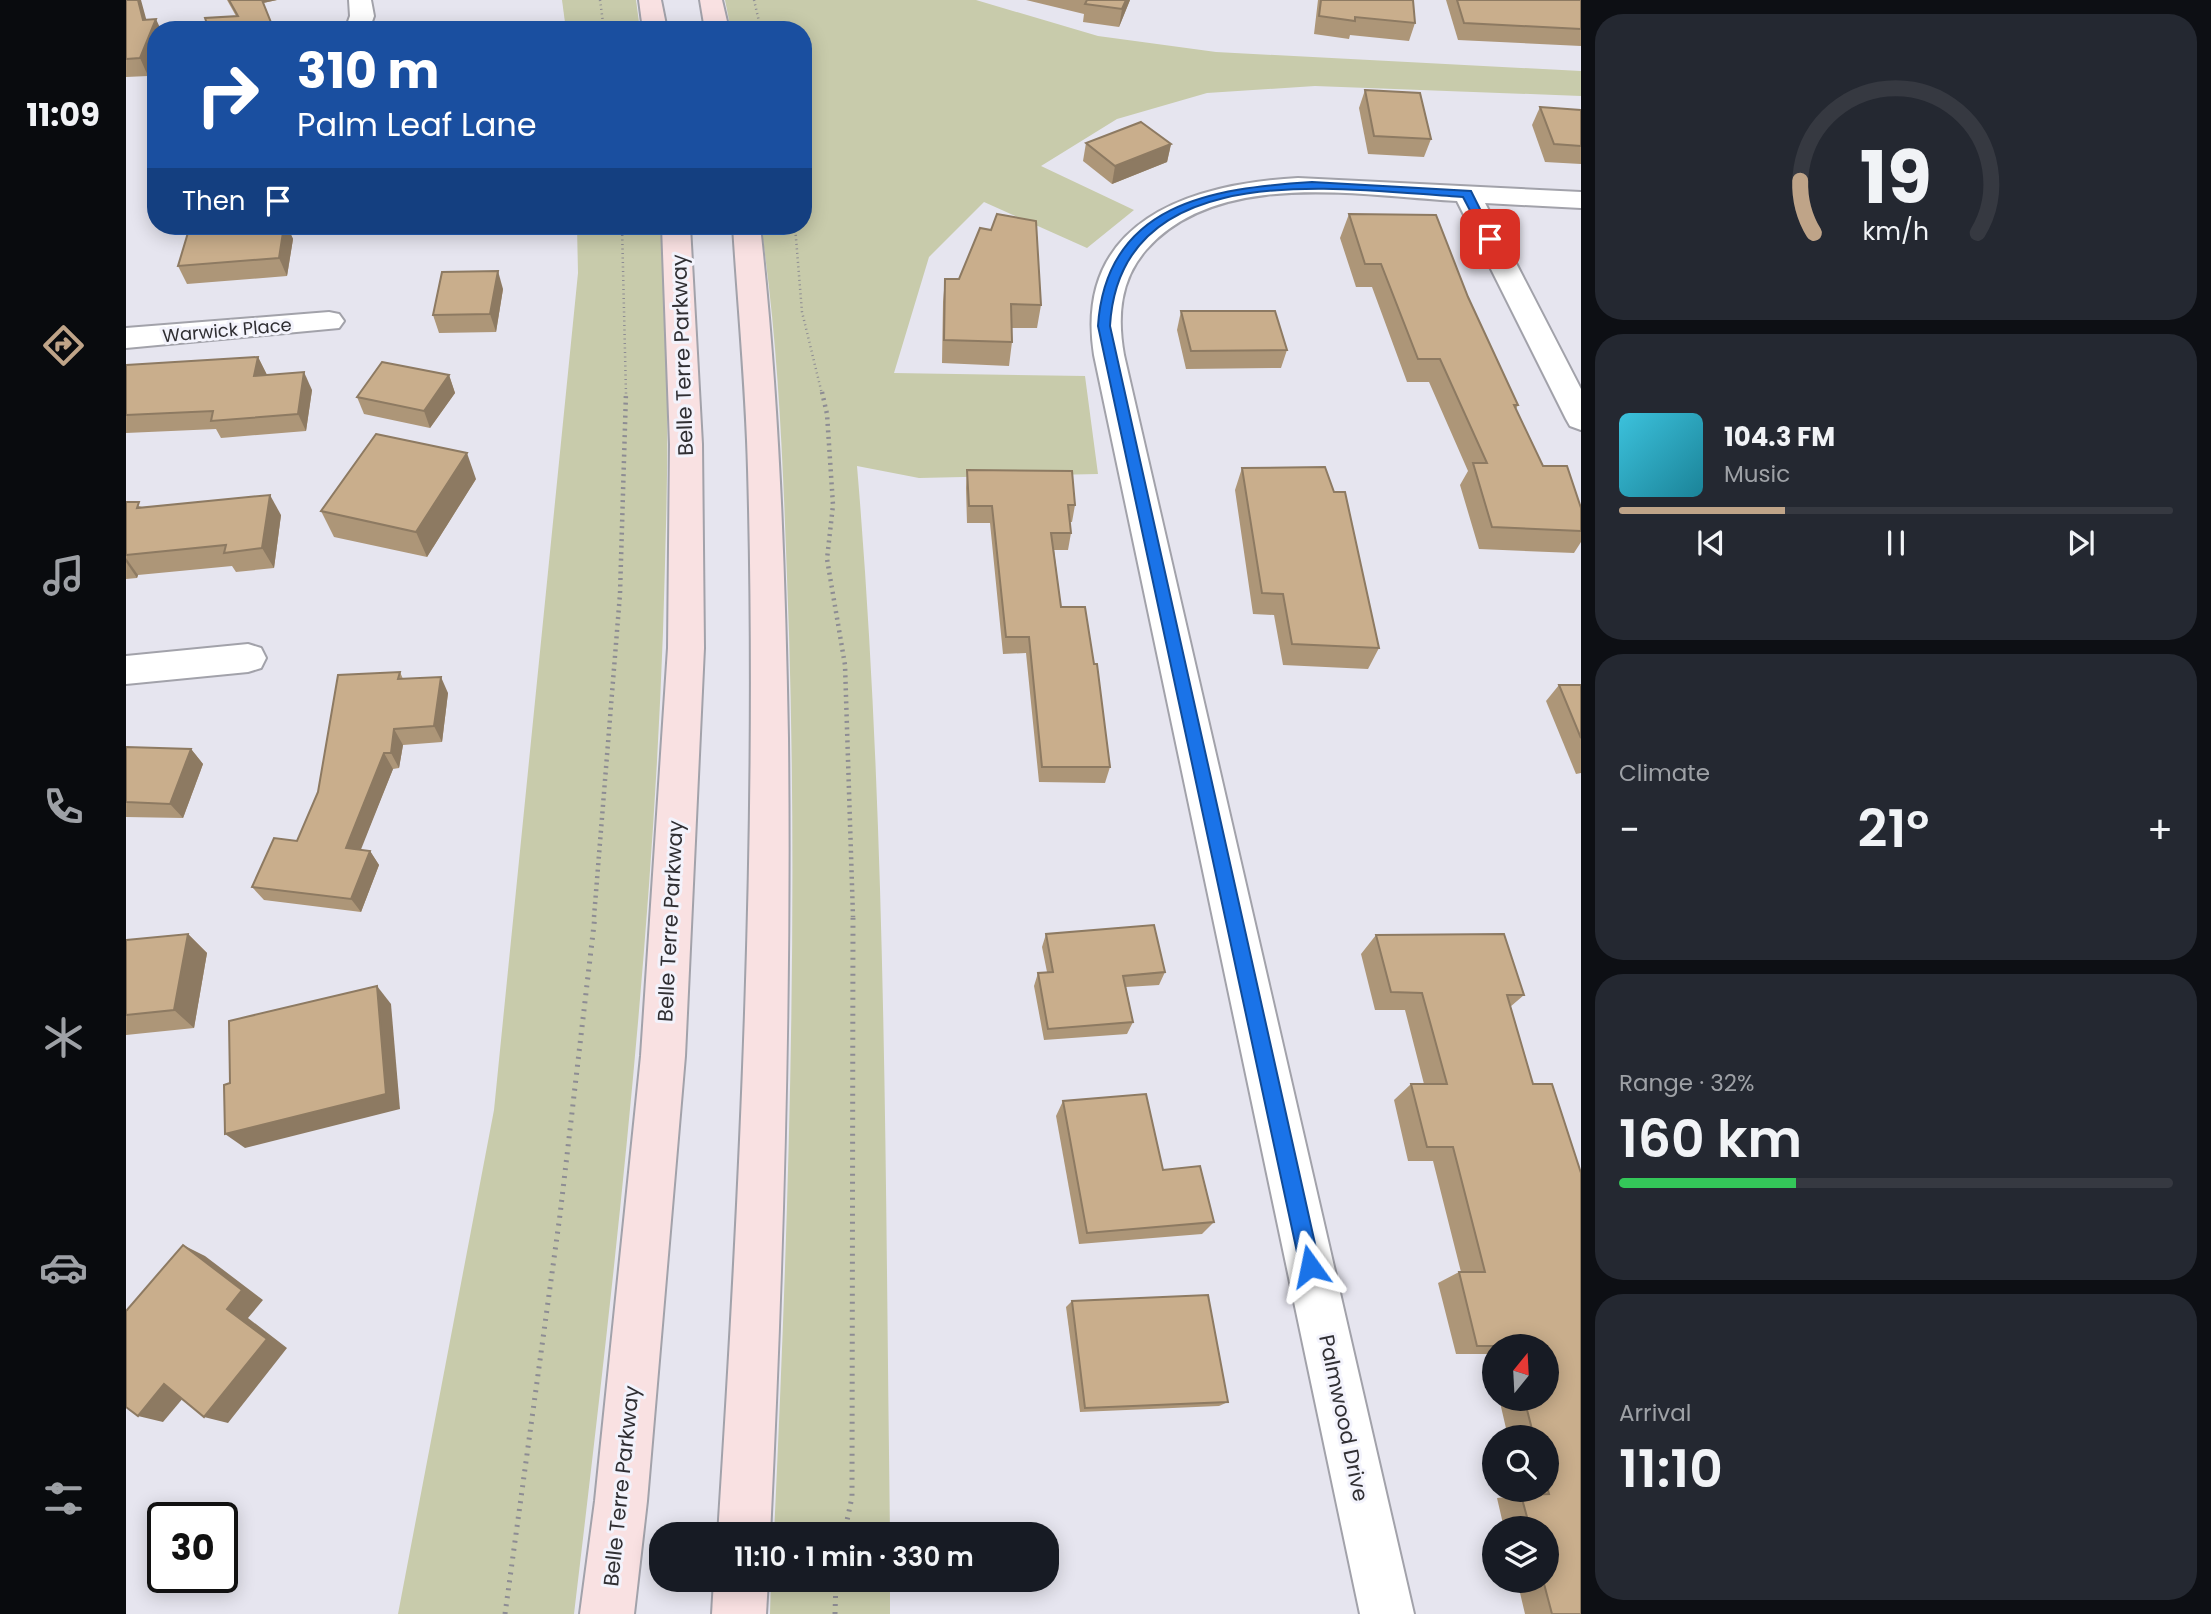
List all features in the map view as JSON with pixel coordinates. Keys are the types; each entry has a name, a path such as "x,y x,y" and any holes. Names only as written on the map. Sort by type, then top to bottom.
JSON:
{"main road":[{"path":"650,0 654,21"},
{"path":"711,0 715,21"},
{"name":"Belle Terre Parkway","path":"607,1614 621,1501 663,1056 686,648 686,444 676,235"},
{"path":"745,1522 759,1290 770,849 768,555 762,427 747,235"},
{"path":"739,1614 740,1592"}],"street":[{"path":"360,0 360,21"},
{"name":"Palmwood Drive","path":"1387,1614 1109,355 1104,313 1109,288 1135,242 1170,213 1207,198 1261,188 1312,185 1581,200"},
{"path":"1467,194 1581,419"},
{"name":"Warwick Place","path":"126,338 329,321"},
{"path":"126,670 248,658"}],"path":[{"path":"600,0 603,21"},
{"path":"754,0 759,21"},
{"path":"505,1614 530,1450 592,956 612,718 627,453 622,235"},
{"path":"796,235 802,312 827,414 833,505 827,559 841,625 845,665 854,1030 852,1497 847,1522"},
{"path":"835,1614 836,1592"}],"green space":[{"path":"562,0 636,0 639,21 565,21"},
{"path":"725,0 976,0 1098,36 1216,52 1581,71 1581,96 1315,86 1207,93 1117,119 1041,166 1134,210 1087,248 984,202 929,257 894,373 1085,376 1098,474 919,478 857,466 867,599 879,866 890,1522 775,1522 790,1084 792,746 781,429 762,235 812,235 812,21 729,21"},
{"path":"577,235 661,235 666,327 666,530 650,878 629,1124 574,1614 398,1614 494,1110 578,273"},
{"path":"771,1592 890,1592 890,1614 770,1614"}],"building":[{"path":"126,0 138,0 143,20 156,19 147,21 147,41 140,58 126,59"},
{"path":"229,0 262,0 270,21 206,21 205,18 238,16"},
{"path":"1087,0 1126,0 1122,9 1085,4"},
{"path":"1321,0 1413,0 1415,23 1355,17 1355,21 1319,16"},
{"path":"1457,0 1581,0 1581,29 1464,23"},
{"path":"1365,90 1420,93 1431,139 1374,136"},
{"path":"1540,107 1581,110 1581,146 1554,144"},
{"path":"1141,122 1171,144 1115,166 1086,143"},
{"path":"997,214 1036,221 1041,305 1011,304 1012,342 944,340 945,279 959,279 980,228 991,230"},
{"path":"1349,214 1436,215 1468,297 1518,405 1514,405 1543,466 1567,466 1581,508 1581,531 1492,527 1473,463 1487,463 1440,359 1418,359 1381,264 1365,264"},
{"path":"187,235 283,235 279,258 178,266"},
{"path":"498,271 490,314 433,315 442,272"},
{"path":"1181,311 1275,311 1287,350 1191,351"},
{"path":"258,357 254,376 304,372 298,414 211,421 213,411 126,415 126,365"},
{"path":"382,362 449,375 424,411 357,397"},
{"path":"376,434 467,453 416,532 321,511"},
{"path":"1325,467 1334,492 1345,492 1379,648 1292,644 1283,594 1262,593 1242,468"},
{"path":"967,470 1072,471 1075,505 1068,505 1071,533 1051,533 1061,607 1085,607 1094,664 1097,664 1110,767 1042,767 1029,637 1006,637 992,506 969,506"},
{"path":"270,495 262,548 224,553 226,545 126,555 126,502 139,502 137,508"},
{"path":"400,672 398,679 441,677 434,726 394,729 391,753 384,753 346,848 370,851 351,899 252,887 274,838 297,841 318,792 338,675"},
{"path":"1559,685 1581,685 1581,738"},
{"path":"126,747 191,749 170,804 126,802"},
{"path":"1154,925 1165,972 1123,976 1133,1022 1048,1029 1038,973 1053,972 1046,934"},
{"path":"188,934 174,1010 126,1015 126,940"},
{"path":"1504,934 1524,995 1507,995 1533,1084 1552,1084 1581,1173 1581,1614 1552,1614 1546,1593 1559,1593 1559,1516 1527,1516 1523,1502 1559,1502 1559,1425 1531,1425 1527,1411 1559,1411 1559,1334 1482,1334 1482,1346 1477,1346 1459,1272 1485,1272 1453,1147 1427,1147 1411,1084 1447,1084 1422,993 1391,992 1376,935"},
{"path":"377,986 386,1094 225,1134 224,1085 230,1083 229,1021"},
{"path":"1146,1094 1163,1170 1200,1166 1214,1222 1087,1233 1063,1101"},
{"path":"183,1245 242,1290 227,1309 267,1339 204,1417 164,1384 138,1416 126,1407 126,1311"},
{"path":"1208,1295 1228,1402 1085,1408 1072,1301"}],"route":[{"path":"1310,1266 1109,355 1104,326 1105,300 1120,264 1135,242 1156,222 1186,205 1207,198 1261,188 1312,185 1467,194 1490,239"}]}
